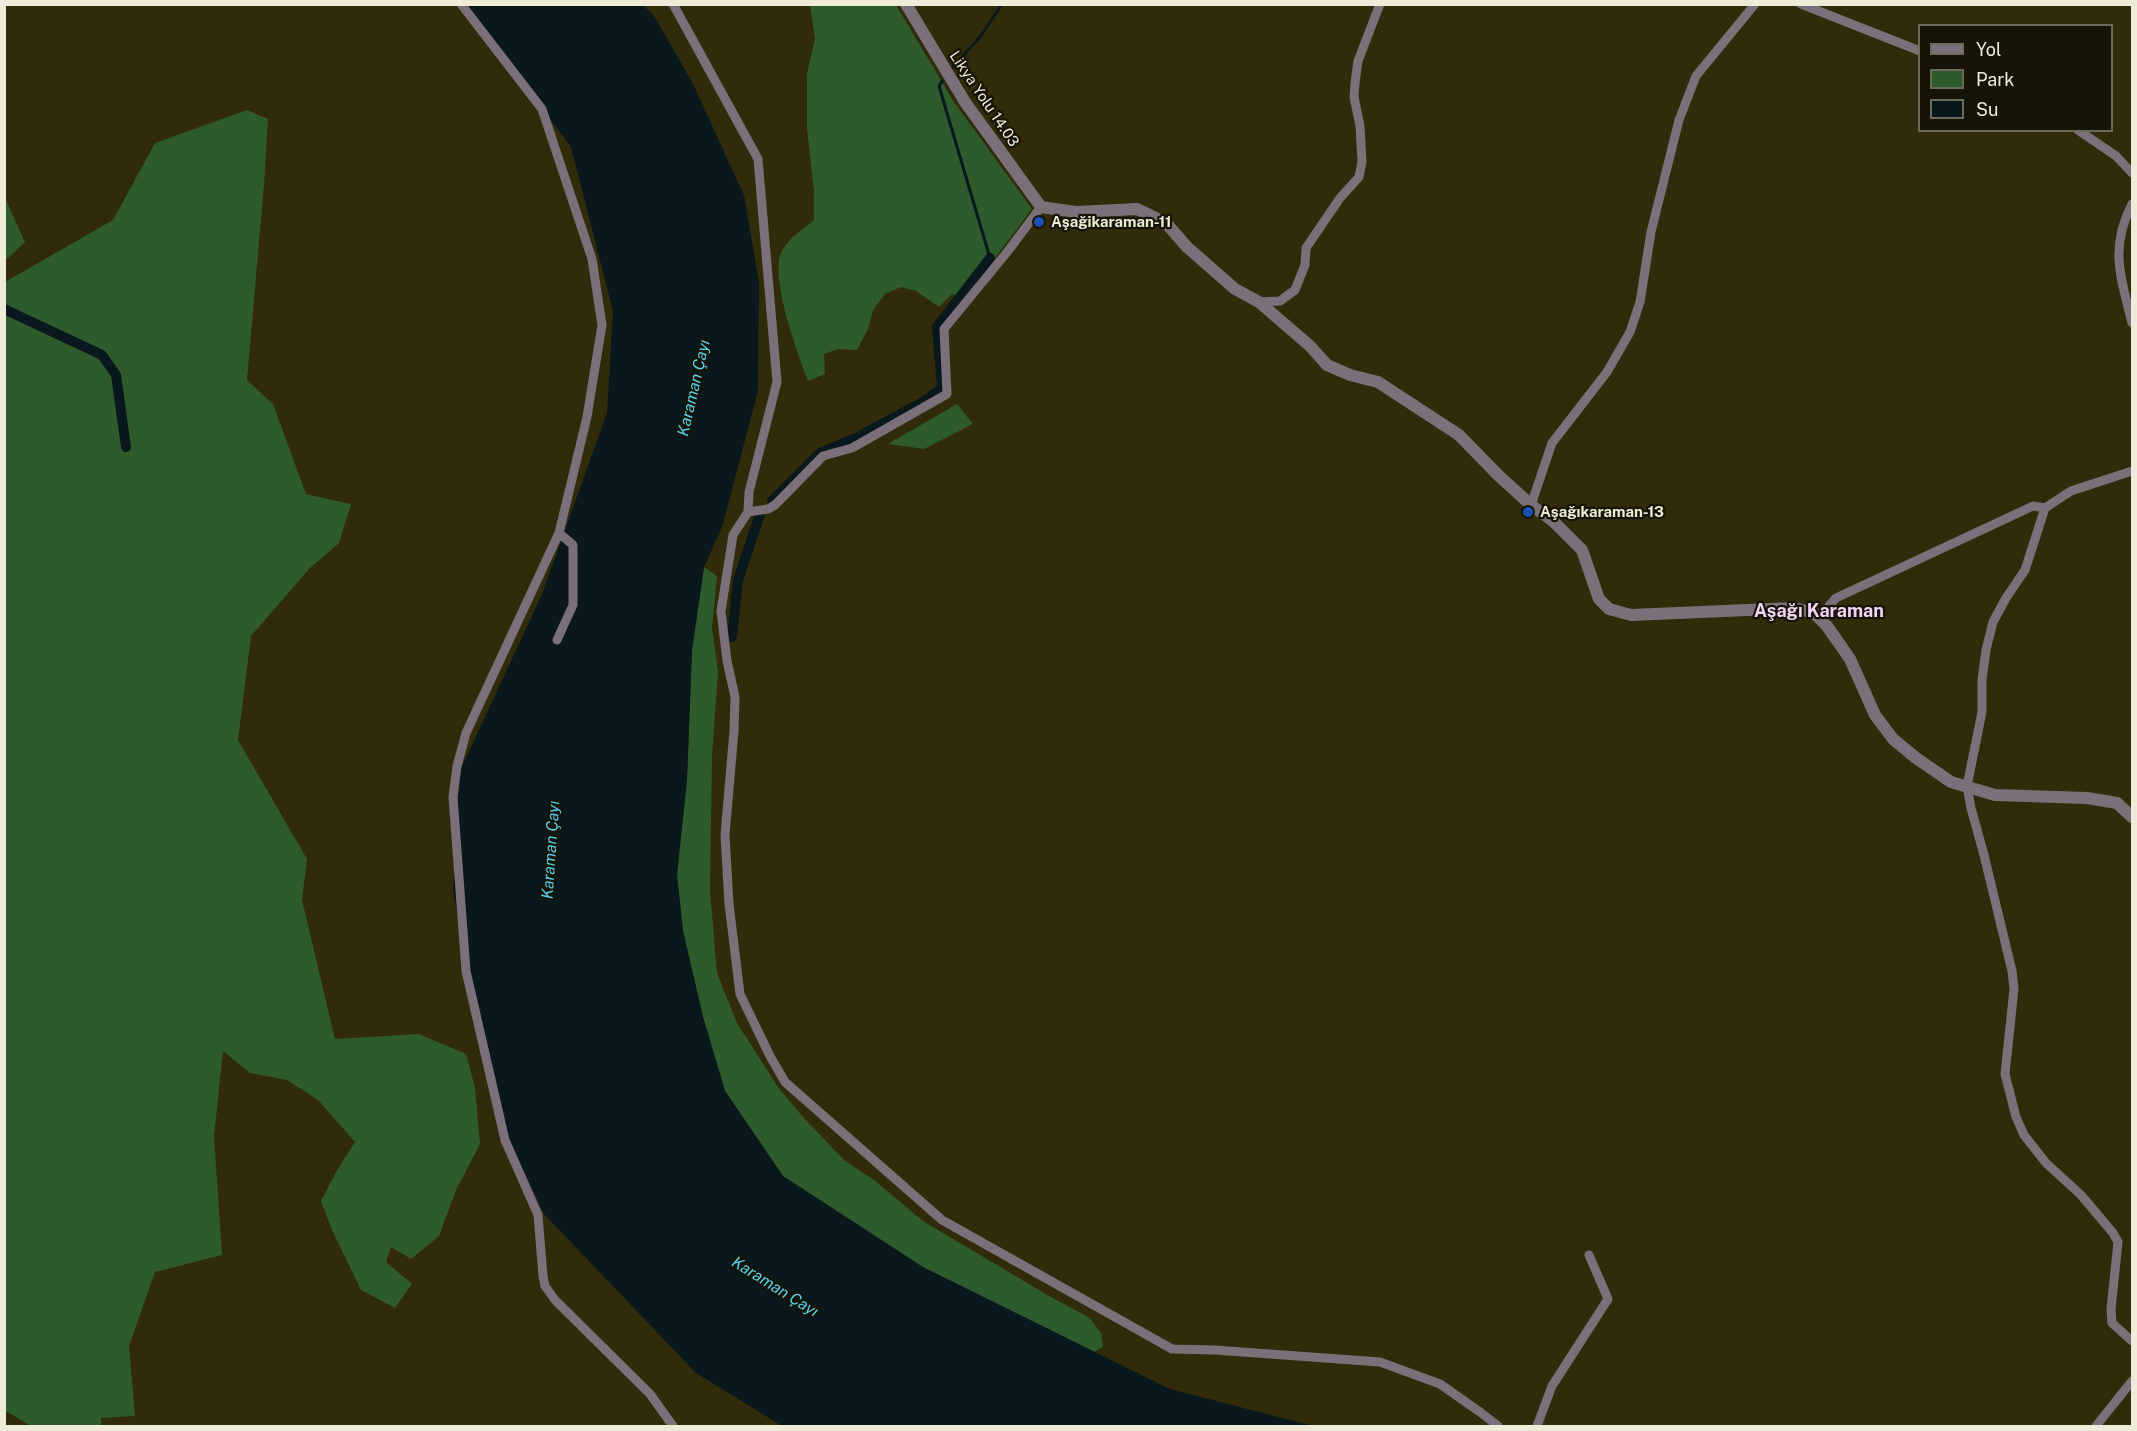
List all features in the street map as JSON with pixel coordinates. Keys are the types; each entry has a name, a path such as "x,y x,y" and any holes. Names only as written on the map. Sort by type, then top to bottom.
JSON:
{"street":[{"path":"460,4 542,109 592,259 602,325 587,417 559,533 466,733 457,766 453,797 466,971 505,1140 538,1215 545,1286 555,1300 650,1394 673,1426"},
{"path":"673,4 758,159 777,382 748,492 748,512 733,535 721,611 727,661 735,696 725,836 729,904 740,994 785,1082 942,1220 1172,1349 1380,1362 1440,1384 1498,1426"},
{"name":"Likya Yolu 14.03","path":"906,4 965,102 1041,207"},
{"path":"1258,302 1280,301 1295,290 1305,265 1306,248 1340,198 1359,177 1362,162 1360,126 1354,97 1355,83 1358,61 1380,4"},
{"path":"1531,505 1552,443 1607,372 1629,332 1641,302 1651,232 1676,131 1696,76 1755,4"},
{"path":"1801,4 1918,50"},
{"path":"2081,132 2116,156 2133,173"},
{"path":"2133,204 2125,219 2119,240 2118,261 2133,322"},
{"path":"748,512 768,509 775,505 823,456 852,448 947,394 944,329 1041,207 1076,212 1137,209 1166,223 1187,247 1236,289 1258,302 1310,346 1327,365 1350,375 1378,382 1459,435 1498,476 1554,522 1582,550 1599,599 1609,609 1630,615 1794,608 1814,613 1827,626 1850,659 1875,715 1893,739 1951,782 1995,795 2087,798 2117,802 2133,817"},
{"path":"2133,471 2071,491 2045,508 2025,570 2006,598 1994,622 1986,650 1982,680 1982,712 1967,786 2012,971 2014,989 2005,1074 2016,1117 2024,1135 2046,1163 2081,1195 2118,1242 2111,1309 2112,1323 2133,1341"},
{"path":"1819,618 1836,598 2033,506 2045,508"},
{"path":"557,640 573,605 573,545 559,533"},
{"path":"1537,1426 1552,1386 1608,1299 1589,1255"},
{"path":"2096,1426 2133,1381"}],"green space":[{"path":"810,5 896,5 954,102 1032,209 964,299 952,294 939,307 916,291 901,287 885,294 873,310 868,329 857,350 838,349 824,354 825,374 808,381 782,298 779,265 781,253 787,243 814,220 814,192 807,129 807,74 815,38"},
{"path":"247,110 268,119 247,380 273,404 306,494 351,504 339,543 310,568 251,636 238,740 307,859 302,900 335,1039 419,1034 466,1054 475,1088 480,1144 456,1190 439,1236 411,1259 391,1247 386,1262 412,1284 395,1308 361,1290 332,1230 321,1201 355,1142 318,1100 287,1080 250,1073 223,1051 214,1136 222,1255 155,1272 129,1346 135,1416 101,1418 101,1426 31,1426 4,1410 5,282 113,220 155,143"},
{"path":"5,198 25,242 4,261"},
{"path":"957,404 973,424 924,449 888,444"},
{"path":"704,567 717,576 712,628 718,671 712,758 710,890 717,973 737,1023 778,1087 845,1161 874,1180 923,1221 1090,1318 1101,1333 1103,1347 1094,1352 923,1268 783,1176 725,1091 703,1017 683,931 677,875 687,779 692,650"}],"water":[{"name":"Karaman Çayı","path":"465,5 643,5 654,16 692,82 744,195 759,283 758,391 722,527 704,567 692,650 687,779 677,875 683,931 703,1017 725,1091 783,1176 923,1267 1170,1389 1313,1426 782,1426 696,1373 544,1214 495,1110 453,891 460,771 542,594 607,413 613,311 571,147"}],"waterway":[{"path":"953,67 980,37 1002,4"},
{"path":"942,81 939,86 990,258"},
{"path":"772,501 820,453 860,436 923,402 942,388 937,327 990,258"},
{"path":"4,309 102,355 116,375 126,447"},
{"path":"732,637 738,580 760,514"}],"place":[{"name":"Aşağikaraman-11","path":"1039,222"},
{"name":"Aşağıkaraman-13","path":"1528,512"}],"district":[{"name":"Aşağı Karaman","path":"1819,611"}]}
